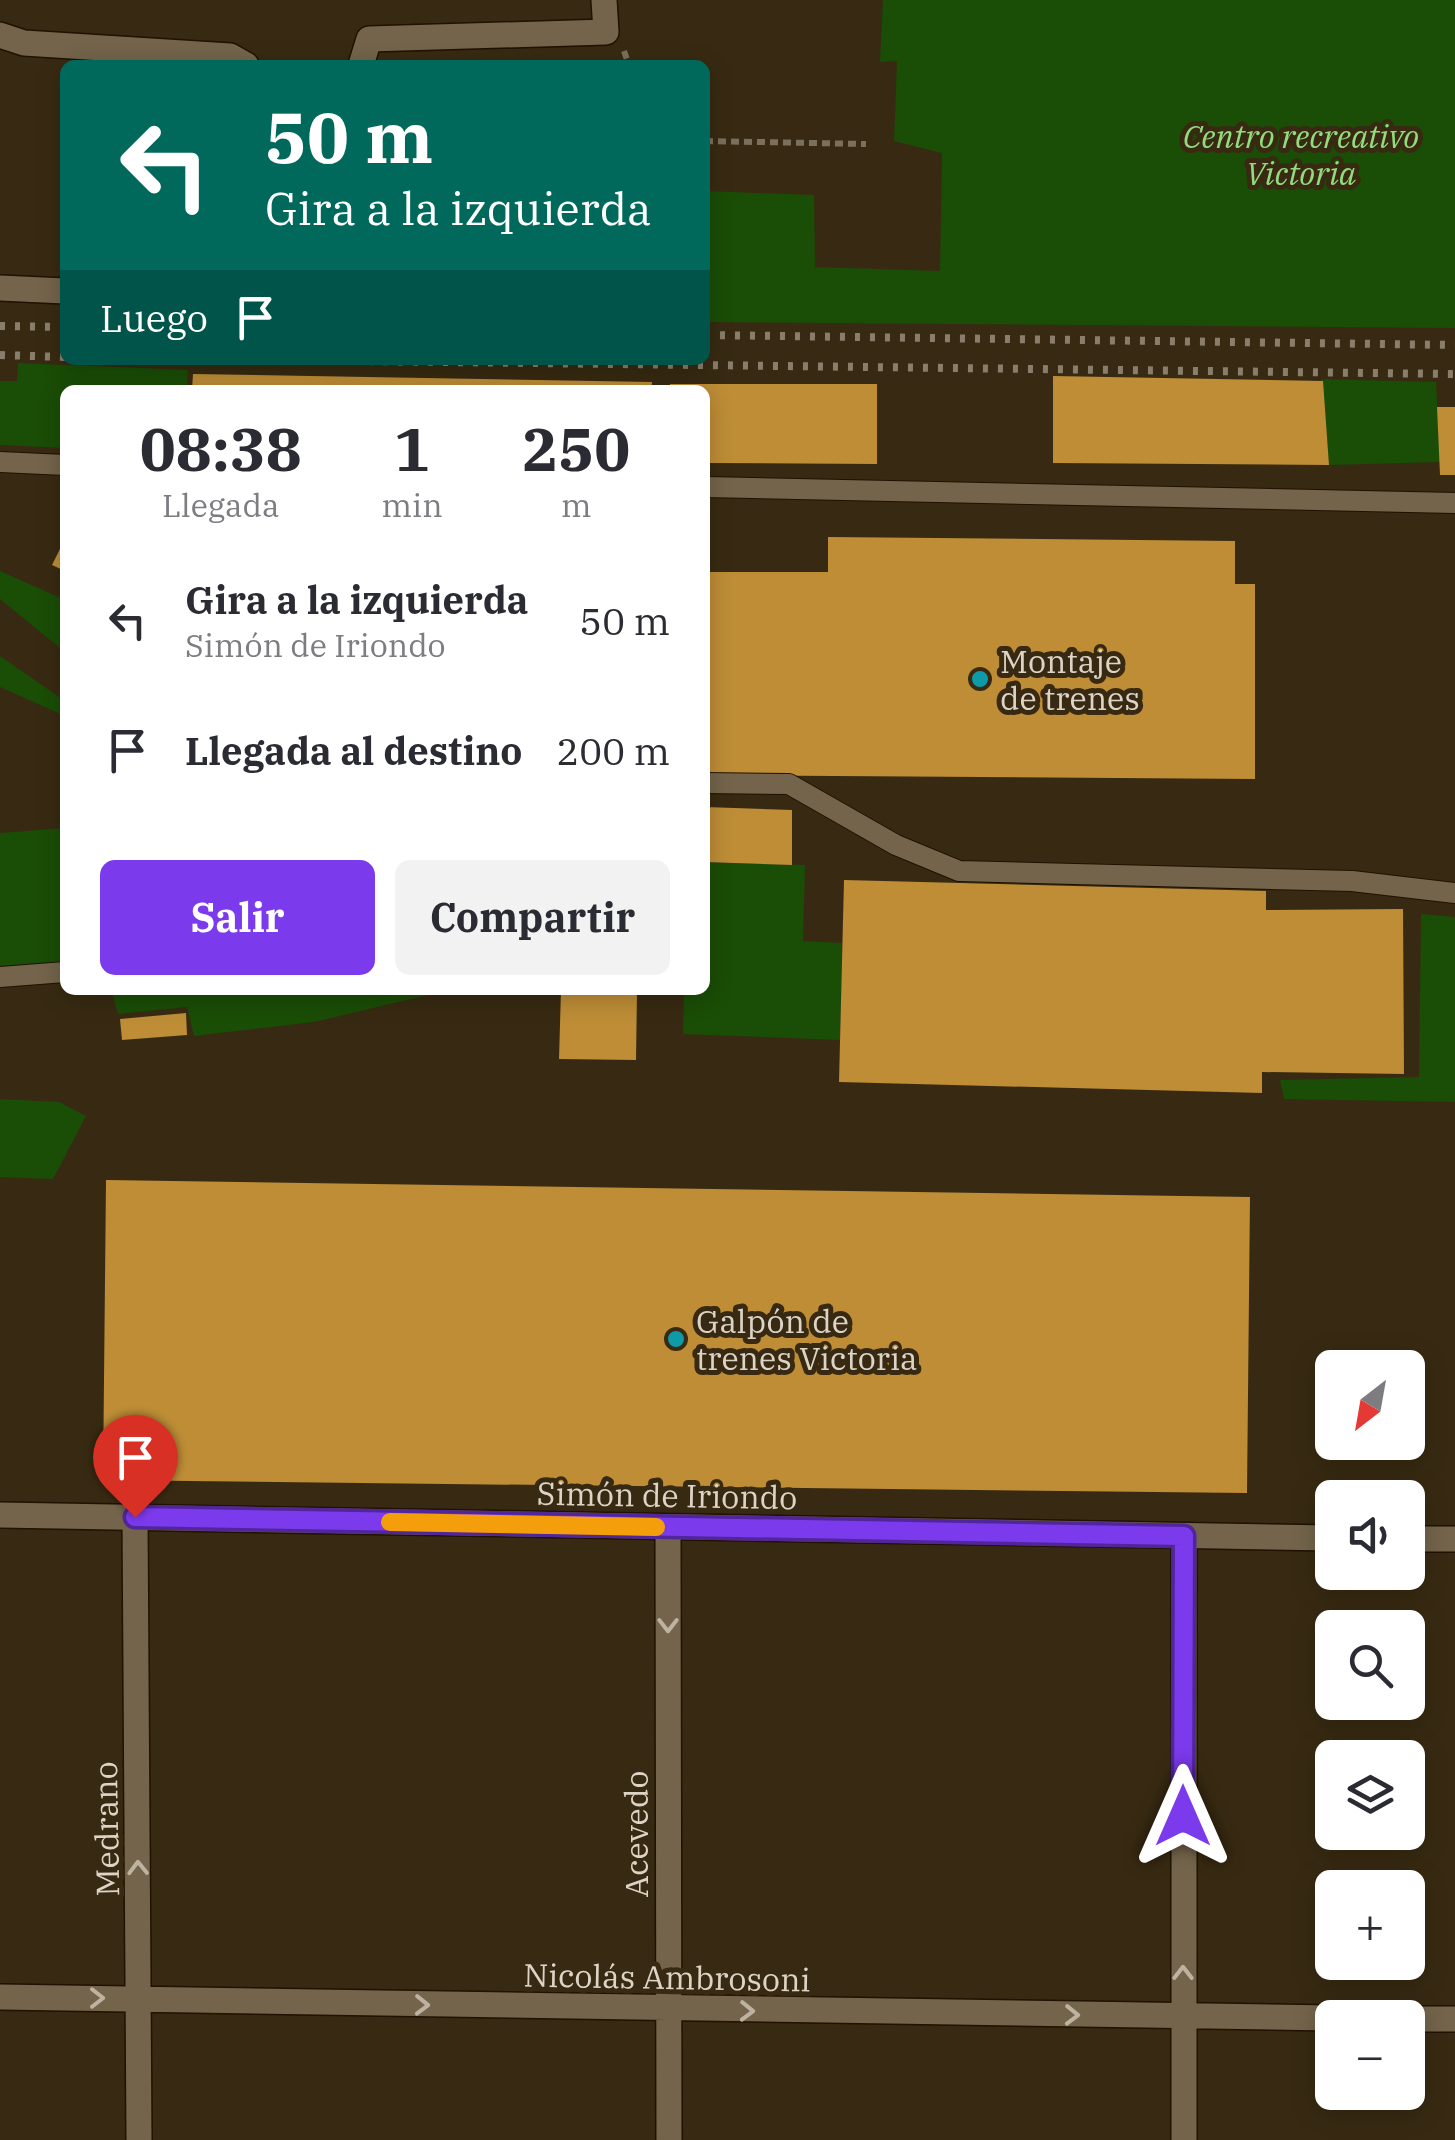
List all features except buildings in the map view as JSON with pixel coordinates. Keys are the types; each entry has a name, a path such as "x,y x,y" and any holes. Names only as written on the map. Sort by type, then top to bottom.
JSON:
{"street":[{"path":"364,60 370,39 606,32 604,0"},
{"path":"0,35 24,43 230,56 237,60"},
{"path":"0,288 60,292"},
{"name":"Simón de Iriondo","path":"0,1514 1315,1538"},
{"name":"Medrano","path":"135,1517 138,2140"},
{"name":"Acevedo","path":"668,1527 669,2140"},
{"path":"1184,1536 1184,2140"},
{"path":"1425,1539 1455,1539"},
{"name":"Nicolás Ambrosoni","path":"0,1997 1315,2018"},
{"path":"1425,2019 1455,2019"}],"lane":[{"path":"0,462 60,464"},
{"path":"710,487 1455,502"},
{"path":"710,783 789,784 896,846 959,872 1352,880 1455,893"},
{"path":"0,976 60,972"}],"path":[{"path":"710,140 866,144"}],"green space":[{"name":"Centro recreativo Victoria","path":"883,0 1455,0 1455,328 710,322 710,191 814,195 815,267 940,271 942,153 894,141 897,61 880,62"},
{"path":"18,363 188,370 187,385 60,385 60,448 0,445 0,381 17,381"},
{"path":"1321,379 1436,382 1440,462 1329,465"},
{"path":"0,571 60,598 60,648 0,599"},
{"path":"0,656 60,698 60,714 0,687"},
{"path":"60,828 60,977 0,976 0,833"},
{"path":"710,862 805,865 803,941 842,943 840,1040 683,1034 684,995 710,995"},
{"path":"1421,914 1455,917 1455,1102 1284,1099 1280,1080 1419,1077"},
{"path":"113,995 428,995 314,1022 194,1036 187,1007 118,1014"},
{"path":"0,1099 59,1102 86,1116 53,1179 0,1177"}],"railway":[{"path":"0,326 60,327"},
{"path":"710,335 1455,345"},
{"path":"0,355 60,357"},
{"path":"698,365 1455,374"}],"slow traffic":[{"path":"390,1522 656,1527"}],"place":[{"name":"Montaje de trenes","path":"980,679"},
{"name":"Galpón de trenes Victoria","path":"676,1339"}],"route":[{"path":"135,1517 1184,1536 1183,1816"}]}
